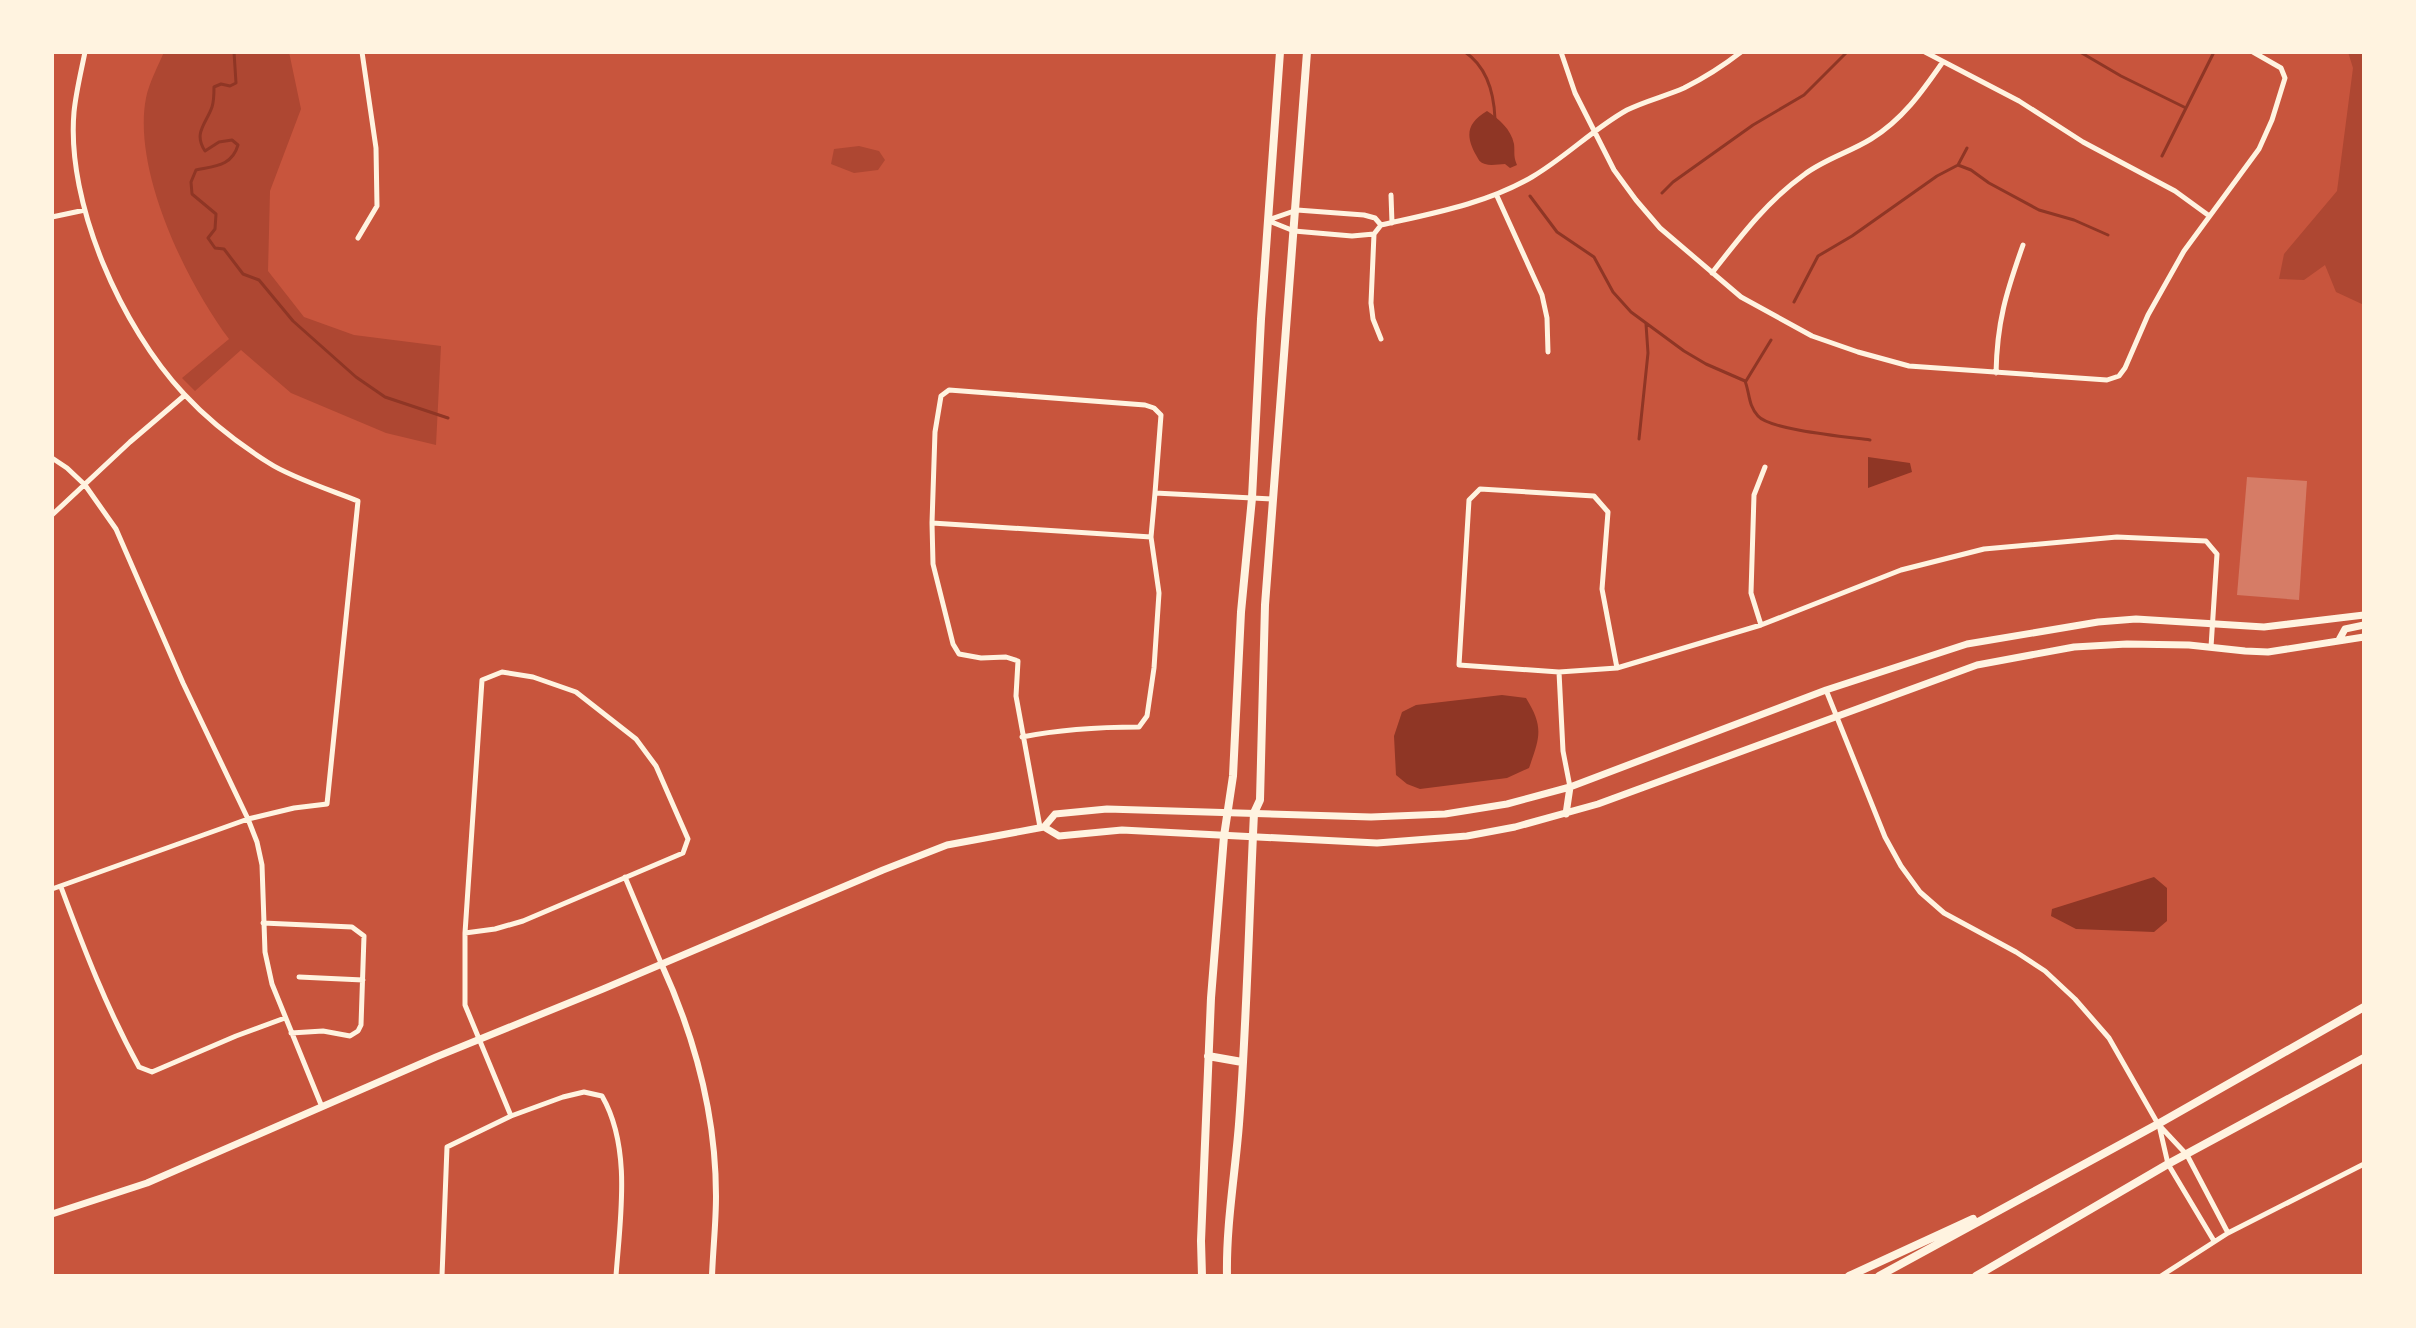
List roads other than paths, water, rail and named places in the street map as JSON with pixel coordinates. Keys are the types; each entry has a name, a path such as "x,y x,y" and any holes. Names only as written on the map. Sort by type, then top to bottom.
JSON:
{"main road":[{"path":"1202,1276 1208,1056 1224,836 1233,776 1241,612 1252,498 1280,52"},
{"path":"1227,1276 1239,1126 1254,813 1260,800 1265,605 1307,52"},
{"path":"52,1214 147,1183 478,1040 947,845 1042,827 1055,814 1094,810 1371,817 1445,814 1507,804 1570,787 1826,690 1967,644 2035,631 2136,619 2264,627 2364,615"},
{"path":"2339,640 2345,629 2364,625"},
{"path":"1042,827 1059,836 1122,830 1377,843 1479,834 1566,814 1671,779 1977,665 2074,647 2127,644 2268,652 2364,637"},
{"path":"1566,814 1570,787"},
{"path":"1879,1276 2364,1007"},
{"path":"1208,1056 1242,1062"},
{"path":"1976,1276 2168,1164 2364,1058"},
{"path":"1849,1276 2010,1200 2021,1199"}],"street":[{"path":"52,889 248,819 327,804 358,501 271,465 223,429 185,395 156,361 128,315 106,274 85,210 74,142 74,112 85,52"},
{"path":"358,238 377,206 376,148 362,52"},
{"path":"1561,52 1575,93 1614,170 1636,200 1660,228 1741,297 1812,336 1909,366 2107,380 2119,376 2125,368 2148,315 2184,251 2259,149 2272,120 2285,78 2281,68 2253,52"},
{"path":"1381,339 1371,303 1374,234 1381,225 1497,196 1543,170 1627,110 1682,89 1709,75 1741,52"},
{"path":"1925,52 2019,101 2083,142 2175,191 2208,215"},
{"path":"1712,273 1780,193 1807,172 1870,140 1899,118 1942,63"},
{"path":"1391,195 1392,223"},
{"path":"1497,196 1542,295 1547,318 1548,352"},
{"path":"52,217 85,210"},
{"path":"1268,220 1297,210 1364,215 1375,218 1381,225"},
{"path":"1268,220 1294,231 1352,236 1374,234"},
{"path":"1996,373 1997,338 2003,304 2023,245"},
{"path":"1022,737 1059,730 1139,727 1147,716 1159,593 1151,537 1161,415 1145,405 949,390 941,396 935,432 933,564 953,644 959,654 981,658 1006,657 1018,661 1016,696 1022,737 1042,827"},
{"path":"52,515 185,395"},
{"path":"52,458 85,485 116,529 183,683 248,819 262,865 265,952 277,999 322,1107"},
{"path":"1761,625 1751,593 1754,495 1765,467"},
{"path":"1617,668 1602,589 1608,512 1594,496 1480,489 1469,500 1459,665 1559,672 1617,668 1761,625 1901,570 1984,549 2117,537 2206,541 2217,554 2211,647"},
{"path":"1155,493 1273,499"},
{"path":"932,523 1151,537"},
{"path":"465,933 523,921 683,853 688,839 656,766 636,739 576,692 533,677 502,672 482,680 465,933 465,1005 511,1116"},
{"path":"1559,672 1563,751 1570,787"},
{"path":"1826,690 1885,837 1920,892 1944,913 2045,971 2075,999 2109,1038 2158,1124 2187,1155 2228,1233"},
{"path":"625,877 689,1032 713,1137 716,1195 712,1276"},
{"path":"61,887 99,990 143,1070 152,1072 285,1018"},
{"path":"263,923 356,928 365,940 361,1025 353,1036 323,1031 291,1033"},
{"path":"299,977 363,980"},
{"path":"442,1276 447,1147 511,1116 584,1092 602,1096 611,1110 620,1168 616,1276"},
{"path":"2158,1124 2168,1164 2214,1242"},
{"path":"2161,1276 2228,1233 2364,1164"}],"waterway":[{"path":"234,52 236,83 214,87 213,105 200,139 205,151 219,142 232,140 238,145 227,161 196,170 191,182 192,194 216,214 215,229 208,238 215,248 224,249 243,274 259,280 293,321 356,377 385,397 448,418"},
{"path":"1465,52 1479,65 1488,81 1495,119"},
{"path":"1662,193 1753,125 1804,95 1847,52"},
{"path":"2080,52 2186,108"},
{"path":"2162,156 2213,54"},
{"path":"1794,302 1818,256 1958,165 1967,148"},
{"path":"1958,165 2039,210 2074,220 2108,235"},
{"path":"1530,196 1557,232 1594,257 1613,292 1631,312 1684,351 1745,381 1758,416 1793,429 1870,440"},
{"path":"1639,439 1648,353 1646,324"},
{"path":"1746,381 1771,340"}]}
